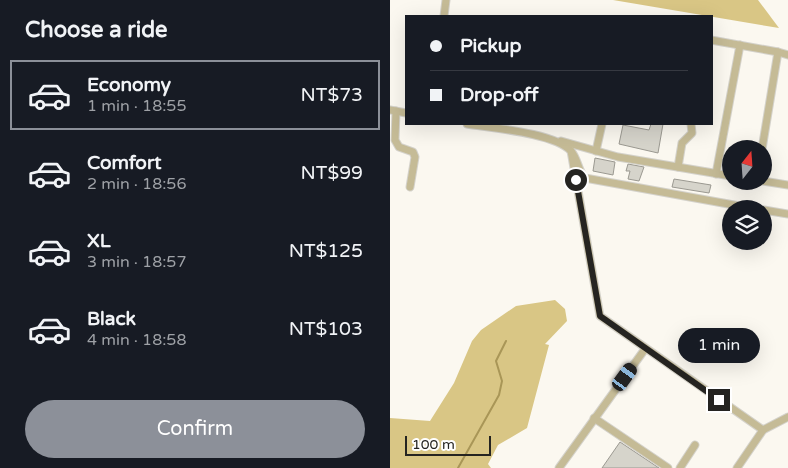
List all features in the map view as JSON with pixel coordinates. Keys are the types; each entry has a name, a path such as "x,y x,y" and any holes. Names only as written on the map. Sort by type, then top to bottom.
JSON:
{"street":[{"path":"444,15 446,0"},
{"path":"713,40 788,54"},
{"path":"716,174 740,45"},
{"path":"763,140 778,52"},
{"path":"393,110 395,140 399,147 413,152 415,158 410,187"},
{"path":"473,125 556,140 618,157 722,175"},
{"path":"596,151 602,125"},
{"path":"678,167 682,143 692,133 691,125"},
{"path":"556,140 571,151 585,178 722,203"},
{"path":"571,151 600,316 763,430"},
{"path":"772,183 788,185"},
{"path":"772,211 788,214"},
{"path":"559,468 645,349"},
{"path":"737,468 763,430 788,417"},
{"path":"594,418 668,468"},
{"path":"680,468 695,445"}],"shaded area":[{"path":"613,0 758,0 779,28 713,17 713,15 702,15"},
{"path":"555,300 565,309 567,321 545,344 549,345 527,428 498,445 488,464 491,468 390,468 390,418 430,421 454,383 472,341 481,330 516,306"}],"building":[{"path":"623,125 649,130 651,125 663,125 658,153 619,144"},
{"path":"595,158 615,162 613,175 593,171"},
{"path":"628,164 644,167 639,181 628,179 630,171 626,171"},
{"path":"674,179 711,185 709,193 672,187"},
{"path":"620,442 659,468 602,468"}],"waterway":[{"path":"458,468 499,395 502,381 496,361 506,341"}],"route":[{"path":"576,180 600,316 719,400"}]}
